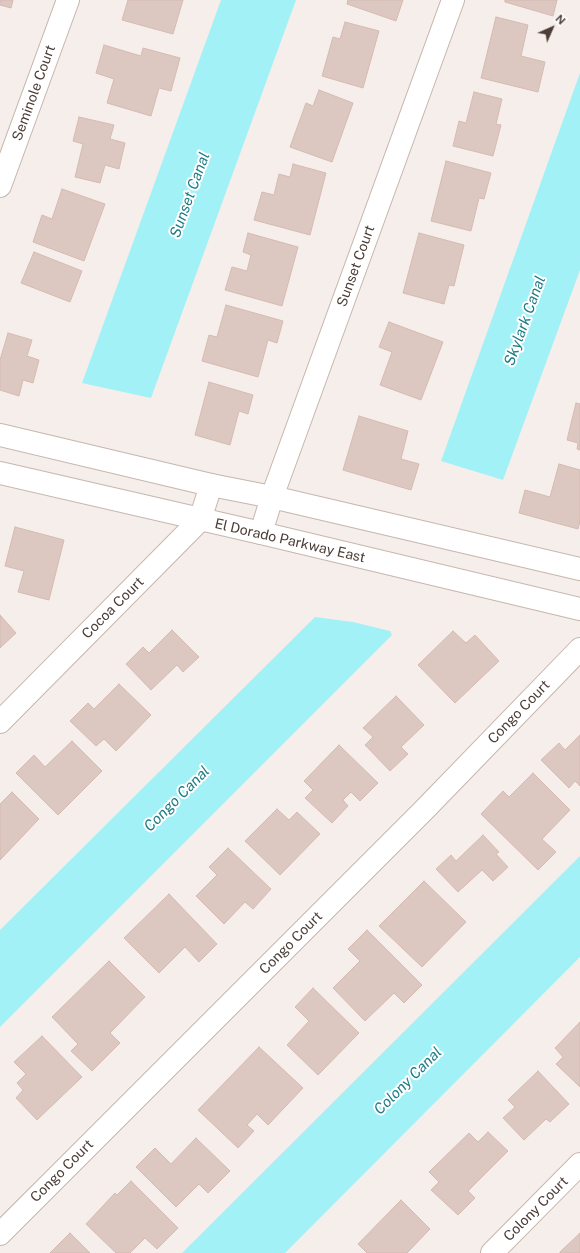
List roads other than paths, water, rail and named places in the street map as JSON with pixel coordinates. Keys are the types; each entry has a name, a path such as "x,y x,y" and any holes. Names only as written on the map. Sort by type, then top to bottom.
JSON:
{"street":[{"name":"Seminole Court","path":"0,186 68,0"},
{"name":"Sunset Court","path":"261,533 272,497 453,0"},
{"path":"0,435 211,485 272,497 580,569"},
{"name":"El Dorado Parkway East","path":"0,473 580,609"},
{"name":"Cocoa Court","path":"0,722 200,520 211,485"},
{"name":"Congo Court","path":"0,1234 426,809 580,649"},
{"name":"Colony Court","path":"492,1253 580,1164"}],"water":[{"name":"Sunset Canal","path":"221,0 296,0 151,398 82,383"},
{"name":"Skylark Canal","path":"580,73 580,270 503,480 441,461"},
{"name":"Congo Canal","path":"315,617 353,622 390,631 392,635 0,1027 0,930"},
{"name":"Colony Canal","path":"580,856 580,957 285,1253 182,1253"}]}
